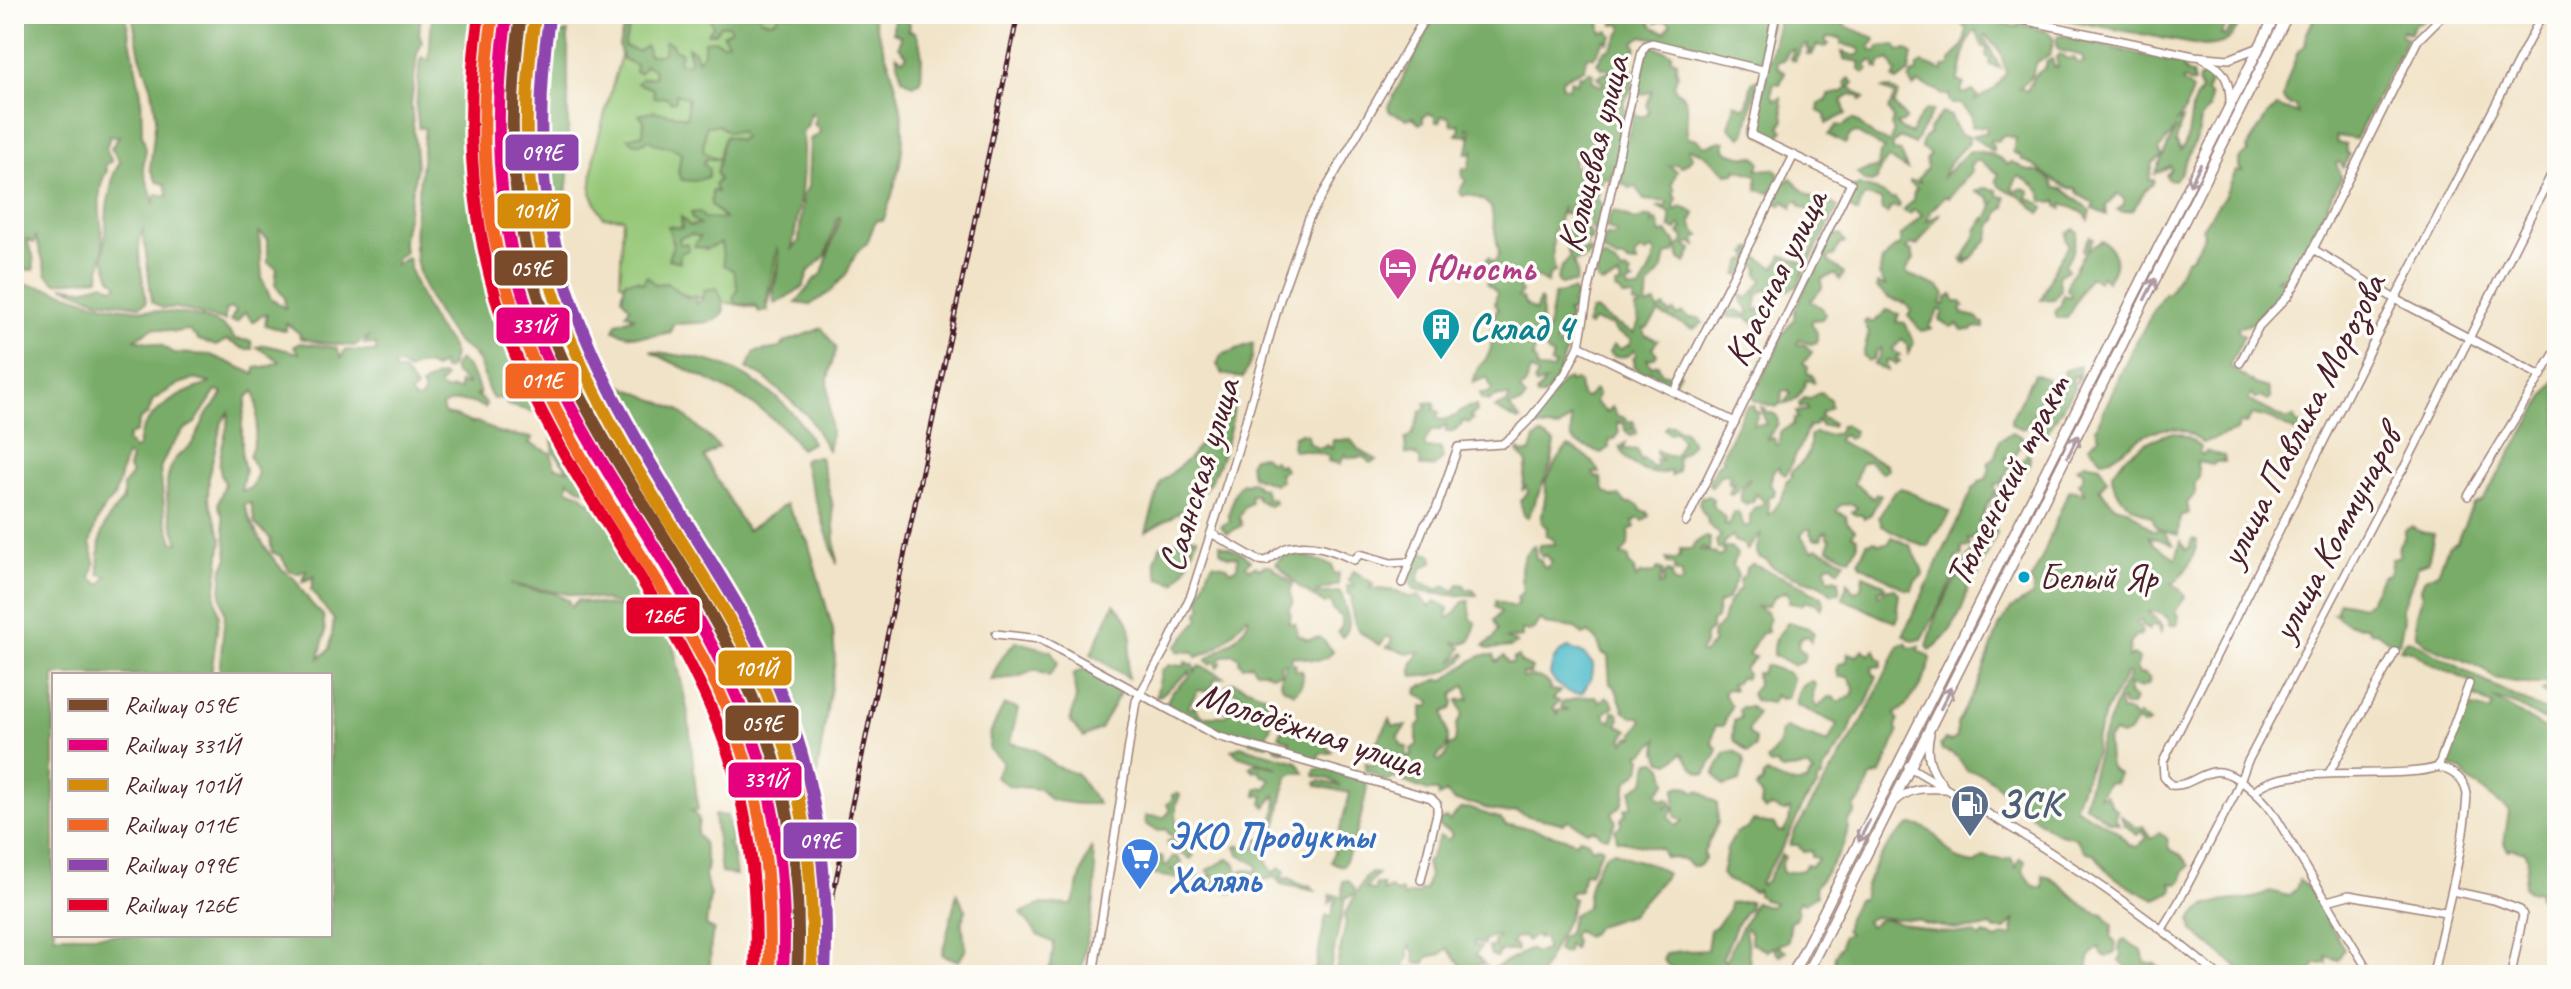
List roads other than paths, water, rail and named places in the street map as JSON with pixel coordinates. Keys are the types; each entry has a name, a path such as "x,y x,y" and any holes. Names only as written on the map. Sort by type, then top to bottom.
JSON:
{"main road":[{"name":"Тюменский тракт","path":"1792,975 2276,14"},
{"name":"Тюменский тракт","path":"1806,975 2288,14"}],"street":[{"name":"Саянская улица","path":"1093,975 1133,718 1140,694 1188,602 1281,296 1309,218 1427,14"},
{"name":"Красная улица","path":"1686,522 1851,183 1751,135 1776,14"},
{"path":"1994,14 2194,56 2229,59 2260,47"},
{"path":"2240,363 2259,326 2288,296 2413,50 2444,14"},
{"path":"2542,15 2557,23"},
{"name":"улица Павлика Морозова","path":"2240,782 2229,774 2217,771 2182,785 2171,785 2164,777 2163,762 2395,299 2542,15"},
{"name":"Кольцевая улица","path":"1579,346 1642,51 1652,43 1763,70"},
{"path":"2194,56 2213,64 2225,74 2230,105"},
{"path":"1675,391 1794,155"},
{"name":"улица Коммунаров","path":"2162,929 2388,493 2405,466 2557,163"},
{"path":"2313,249 2395,299 2541,376"},
{"path":"1402,583 1424,526 1436,510 1458,447 1502,444 1511,438 1565,374 1579,346 1735,422"},
{"path":"2468,496 2557,349"},
{"path":"1211,533 1258,560 1266,561 1286,548 1325,546 1354,560 1360,554 1391,563 1408,562"},
{"path":"996,634 1040,639 1140,694"},
{"path":"2329,773 2395,652"},
{"path":"2438,767 2469,684"},
{"name":"Молодёжная улица","path":"1140,694 1194,725 1229,740 1431,798 1437,804 1437,813 1421,880"},
{"path":"1932,727 1927,745 1929,760 1937,778 1947,790"},
{"path":"1899,761 2077,870 2162,929 2217,975"},
{"path":"2255,792 2264,782 2329,773 2422,772 2438,767 2458,776 2467,794 2452,891 2433,975"},
{"path":"2240,782 2255,792 2274,814 2371,975"},
{"path":"1891,807 1912,790 1947,790"},
{"path":"2452,891 2494,900 2520,910 2523,915 2511,975"},
{"path":"2327,901 2349,895 2445,912"}],"water":[{"path":"1569,648 1582,653 1593,664 1592,676 1582,693 1564,689 1550,675 1555,658"}],"railway":[{"path":"514,14 507,93 508,161 518,228 534,294 576,397 618,473 708,620 747,695 762,733 774,772 789,852 793,893 792,975"},
{"path":"816,975 1018,14"}],"rail line":[{"name":"126Е","path":"479,14 471,106 472,152 476,198 493,288 524,375 545,419 670,627 693,669 725,744 749,840 755,906 755,973"},
{"name":"011Е","path":"493,14 485,94 486,174 498,253 508,292 533,359 559,415 604,496 696,646 739,739 763,838 769,905 769,974"},
{"name":"331Й","path":"507,14 500,92 500,171 511,249 521,287 554,375 579,423 716,653 752,735 777,835 783,904 783,974"},
{"name":"059Е","path":"521,14 514,91 514,168 518,207 534,282 567,369 591,417 729,647 765,730 791,833 797,904 797,975"},
{"name":"101Й","path":"535,16 528,87 527,152 534,213 547,271 566,327 591,384 621,442 729,618 754,666 778,725 798,795 809,866 811,975"},
{"name":"099Е","path":"549,18 542,88 542,152 549,212 562,269 581,325 605,380 742,613 778,686 802,756 818,828 825,901 825,975"}],"place":[{"name":"Юность","path":"1398,301"},
{"name":"Склад 4","path":"1441,361"},
{"name":"Белый Яр","path":"2024,577"},
{"name":"ЗСК","path":"1970,838"},
{"name":"ЭКО Продукты Халяль","path":"1140,891"}]}
